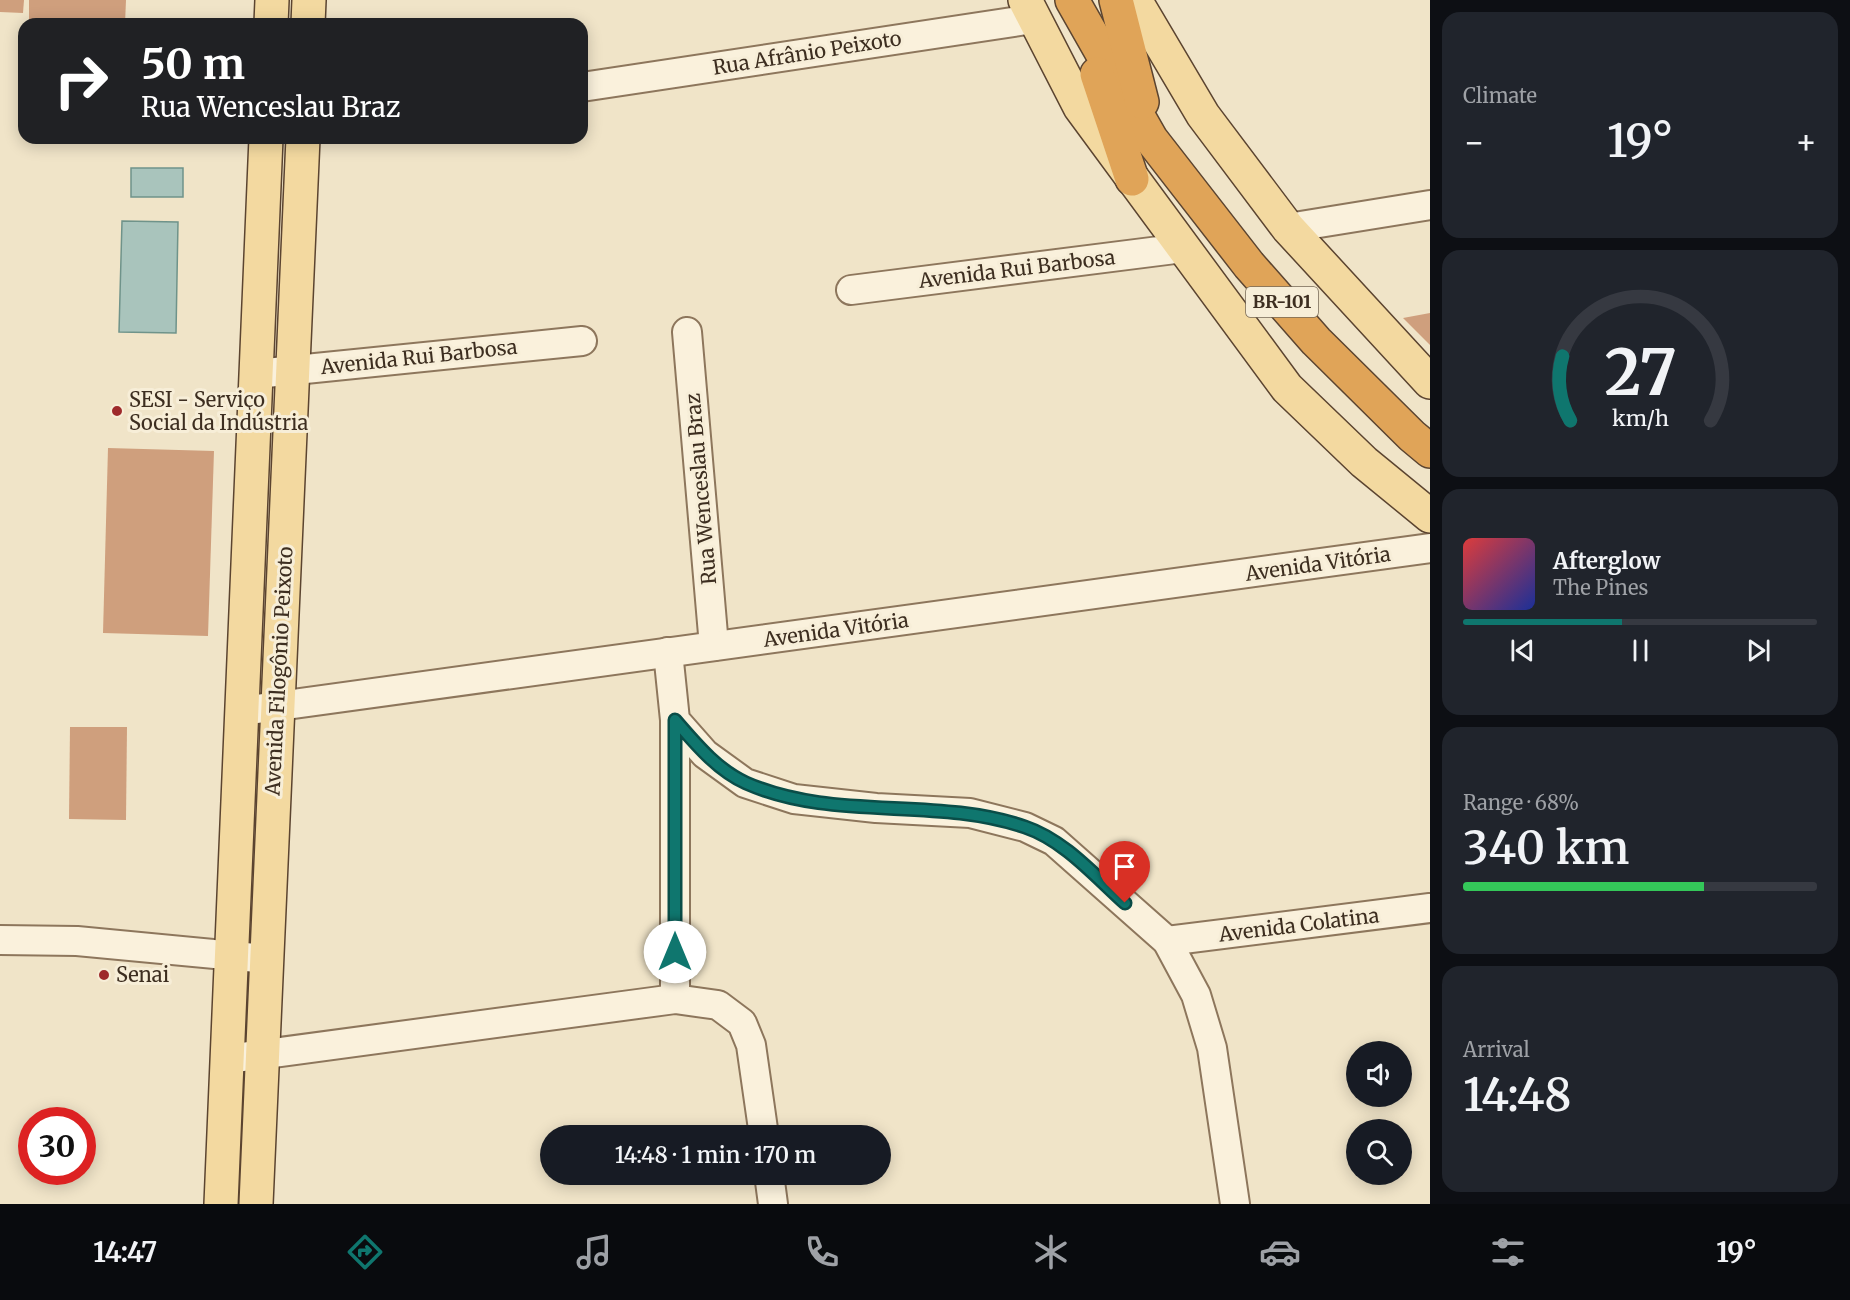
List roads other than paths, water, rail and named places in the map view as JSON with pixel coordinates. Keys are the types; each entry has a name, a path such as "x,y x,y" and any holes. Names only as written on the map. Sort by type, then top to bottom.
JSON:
{"highway":[{"path":"1116,0 1151,139"},
{"path":"1074,6 1132,179"},
{"name":"BR-101","path":"1074,6 1151,139 1249,265 1316,341 1430,451"}],"main road":[{"path":"271,18 272,0"},
{"path":"308,18 309,0"},
{"path":"1135,0 1203,115 1288,228 1430,382"},
{"path":"1029,9 1080,107 1287,388 1364,462 1430,516"},
{"name":"Avenida Filogônio Peixoto","path":"221,1204 266,144"},
{"name":"Avenida Filogônio Peixoto","path":"256,1204 303,144"}],"street":[{"name":"Rua Afrânio Peixoto","path":"588,86 1029,9"},
{"path":"1288,228 1430,205"},
{"name":"Avenida Rui Barbosa","path":"851,291 1183,248"},
{"name":"Rua Wenceslau Braz","path":"687,332 714,646"},
{"name":"Avenida Rui Barbosa","path":"256,374 582,341"},
{"name":"Avenida Vitória","path":"242,711 1430,549"},
{"path":"668,652 675,720 675,999"},
{"path":"675,720 705,754 745,783 794,799 876,808 970,813 1025,827 1054,841 1167,941 1196,995 1212,1048 1235,1204"},
{"name":"Avenida Colatina","path":"1167,941 1430,908"},
{"path":"0,940 77,941 267,959"},
{"path":"228,1059 675,999 718,1005 742,1023 751,1045 762,1125"},
{"path":"770,1185 773,1204"}],"water":[{"path":"131,168 183,168 183,197 131,197"},
{"path":"122,221 178,222 176,333 119,332"}],"place":[{"name":"SESI - Serviço Social da Indústria","path":"117,411"},
{"name":"Senai","path":"104,975"}]}
